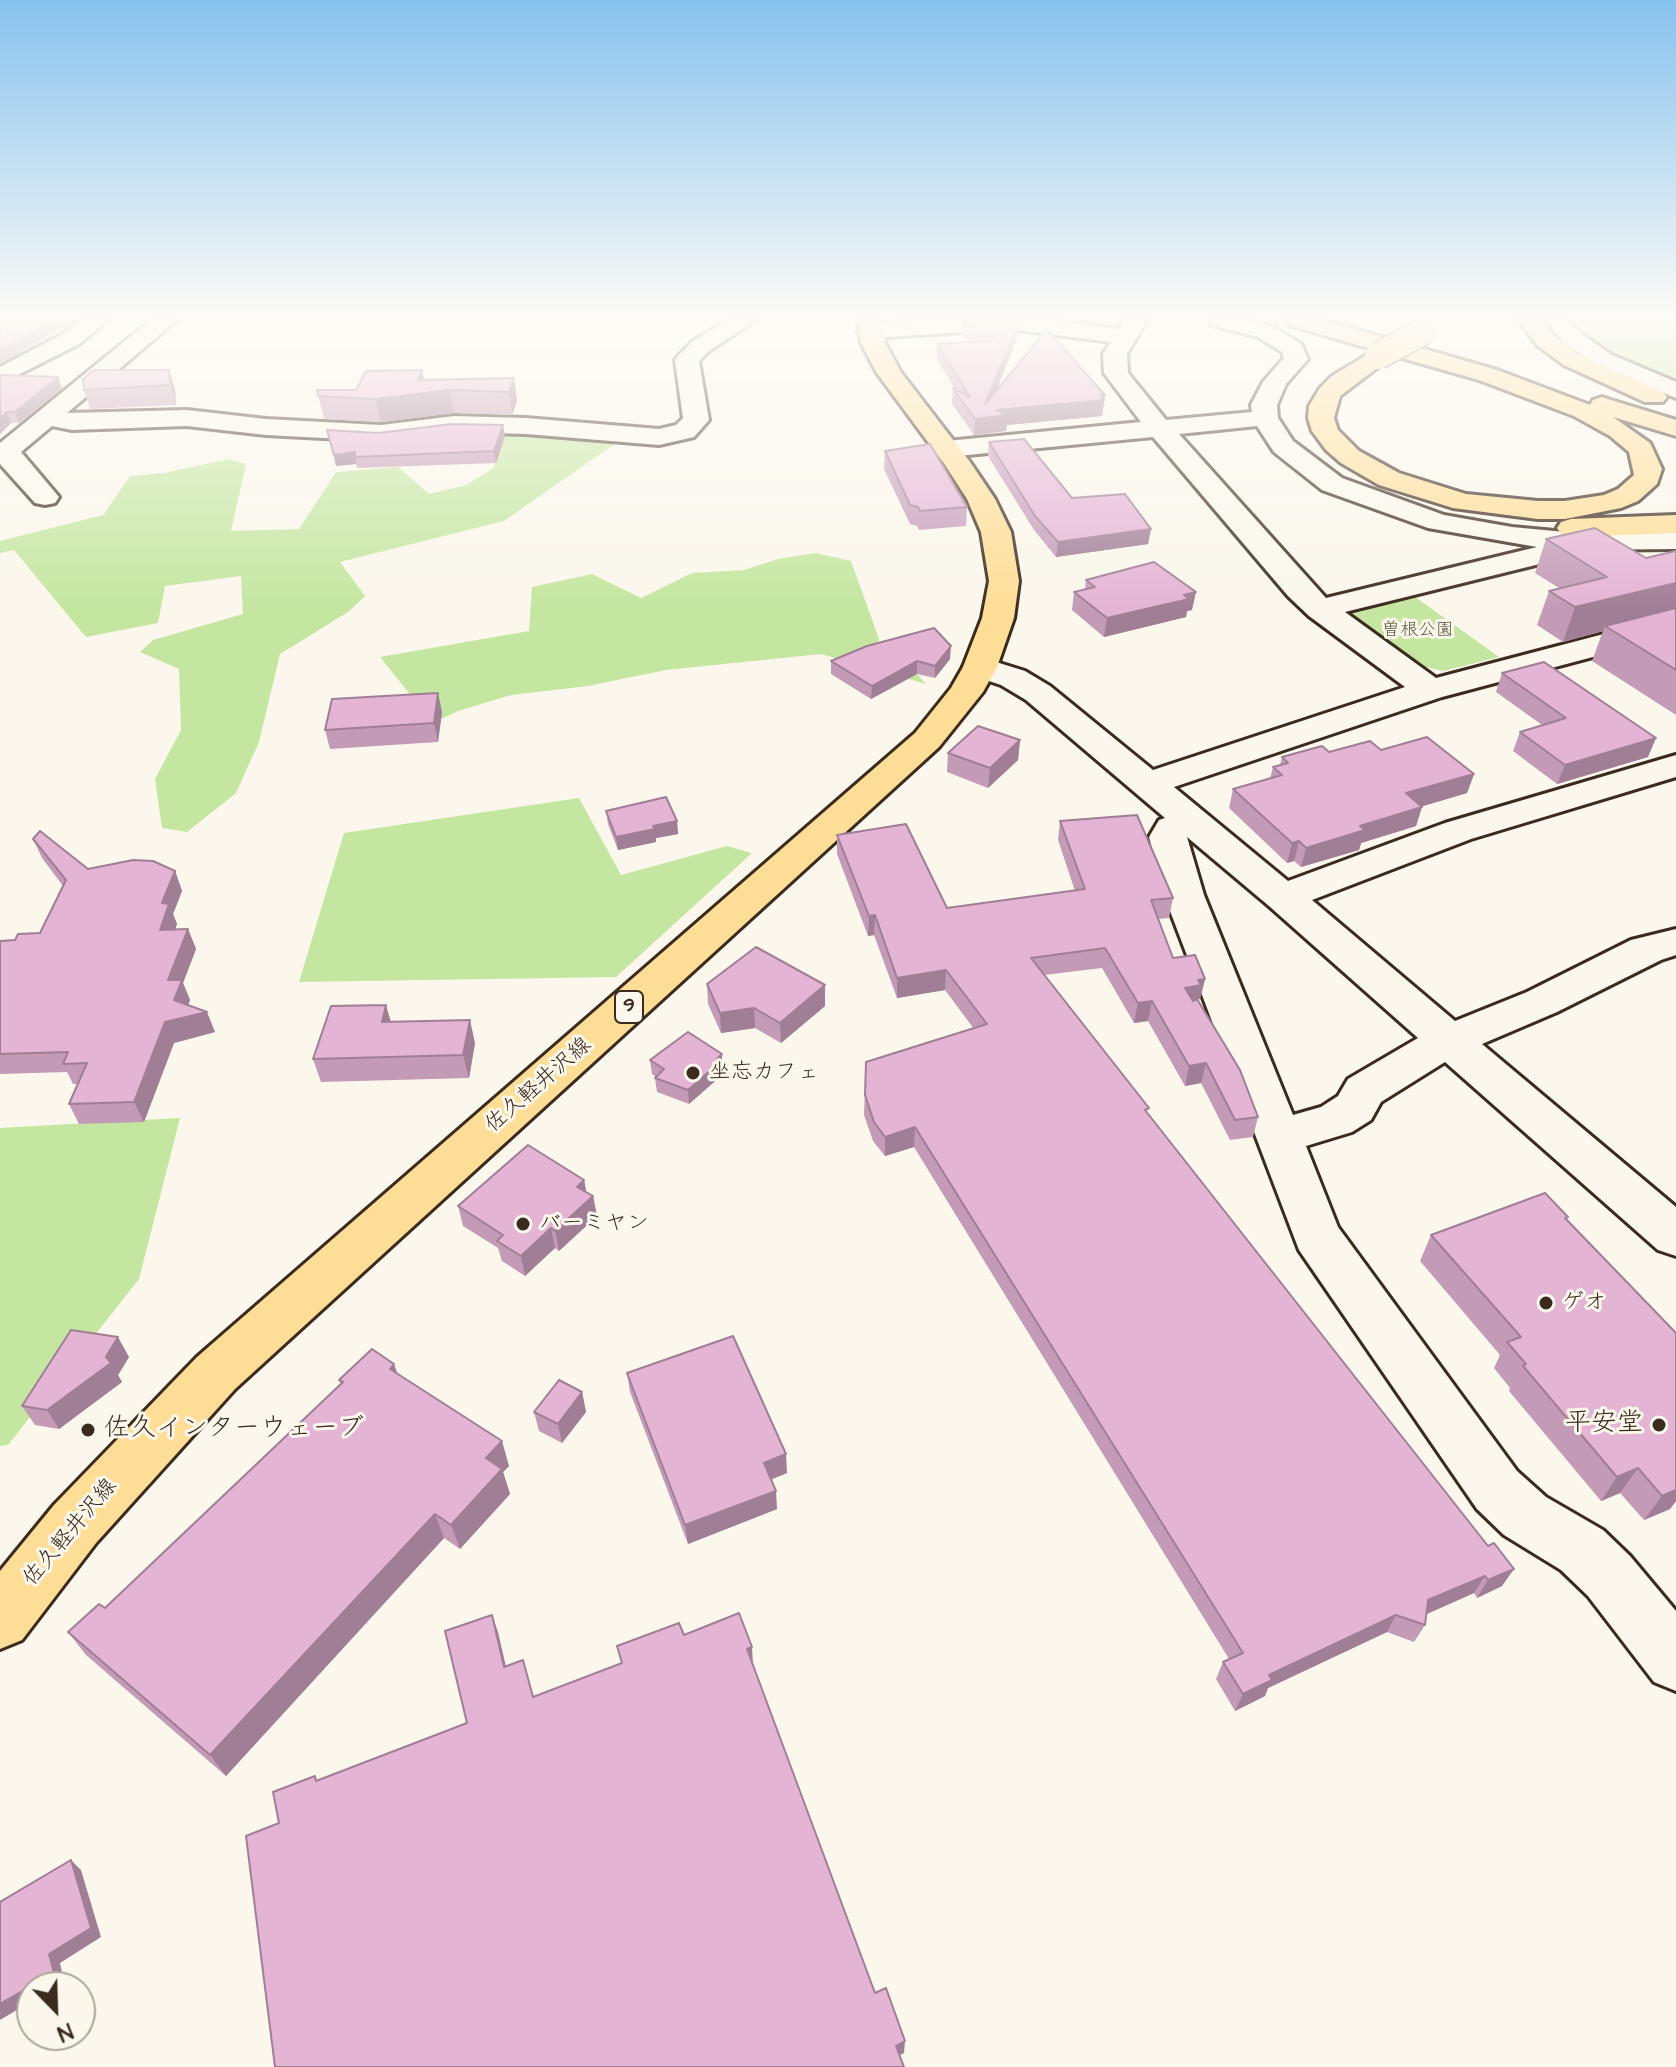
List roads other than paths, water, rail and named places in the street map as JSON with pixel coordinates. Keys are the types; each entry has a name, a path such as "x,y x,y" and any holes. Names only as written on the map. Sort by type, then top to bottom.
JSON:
{"main road":[{"name":"佐久軽井沢線","path":"0,1619 75,1524 216,1373 927,740 966,692 980,667 998,618 1003,565 989,515 922,416"},
{"path":"1298,416 1299,424 1315,448 1347,471 1419,502 1490,520 1569,528 1676,524"},
{"path":"1321,416 1325,431 1335,444 1350,457 1389,479 1463,502 1538,510 1565,510 1611,502 1628,495 1647,478 1648,469 1641,449 1619,430 1593,416"},
{"path":"1637,416 1676,428"}],"street":[{"path":"45,497 1,445 47,416"},
{"path":"43,420 72,422 187,418 279,428 381,433 454,424 526,426 659,437 685,431 696,420 695,416"},
{"path":"1148,416 1299,589 1320,609 1430,690"},
{"path":"947,449 1265,418 1283,446 1332,484 1438,522 1512,536 1587,543 1676,540"},
{"path":"1320,609 1587,543"},
{"path":"1147,784 1430,690 1676,625"},
{"path":"1537,661 1575,687"},
{"path":"980,667 1013,678 1038,693 1283,897 1676,1236"},
{"path":"1283,897 1668,754"},
{"path":"1190,821 1172,828 1168,837 1184,895 1317,1236 1497,1490 1525,1516 1582,1550 1609,1576 1676,1660"},
{"path":"1280,1136 1336,1120 1355,1108 1364,1091 1386,1075 1449,1040 1542,1002 1646,950 1676,942"}],"place":[{"name":"坐忘カフェ","path":"693,1073"},
{"name":"バーミヤン","path":"523,1224"},
{"name":"ゲオ","path":"1546,1303"},
{"name":"平安堂","path":"1659,1425"},
{"name":"佐久インターウェーブ","path":"88,1430"}],"park label":[{"name":"曽根公園","path":"1418,631"}]}
